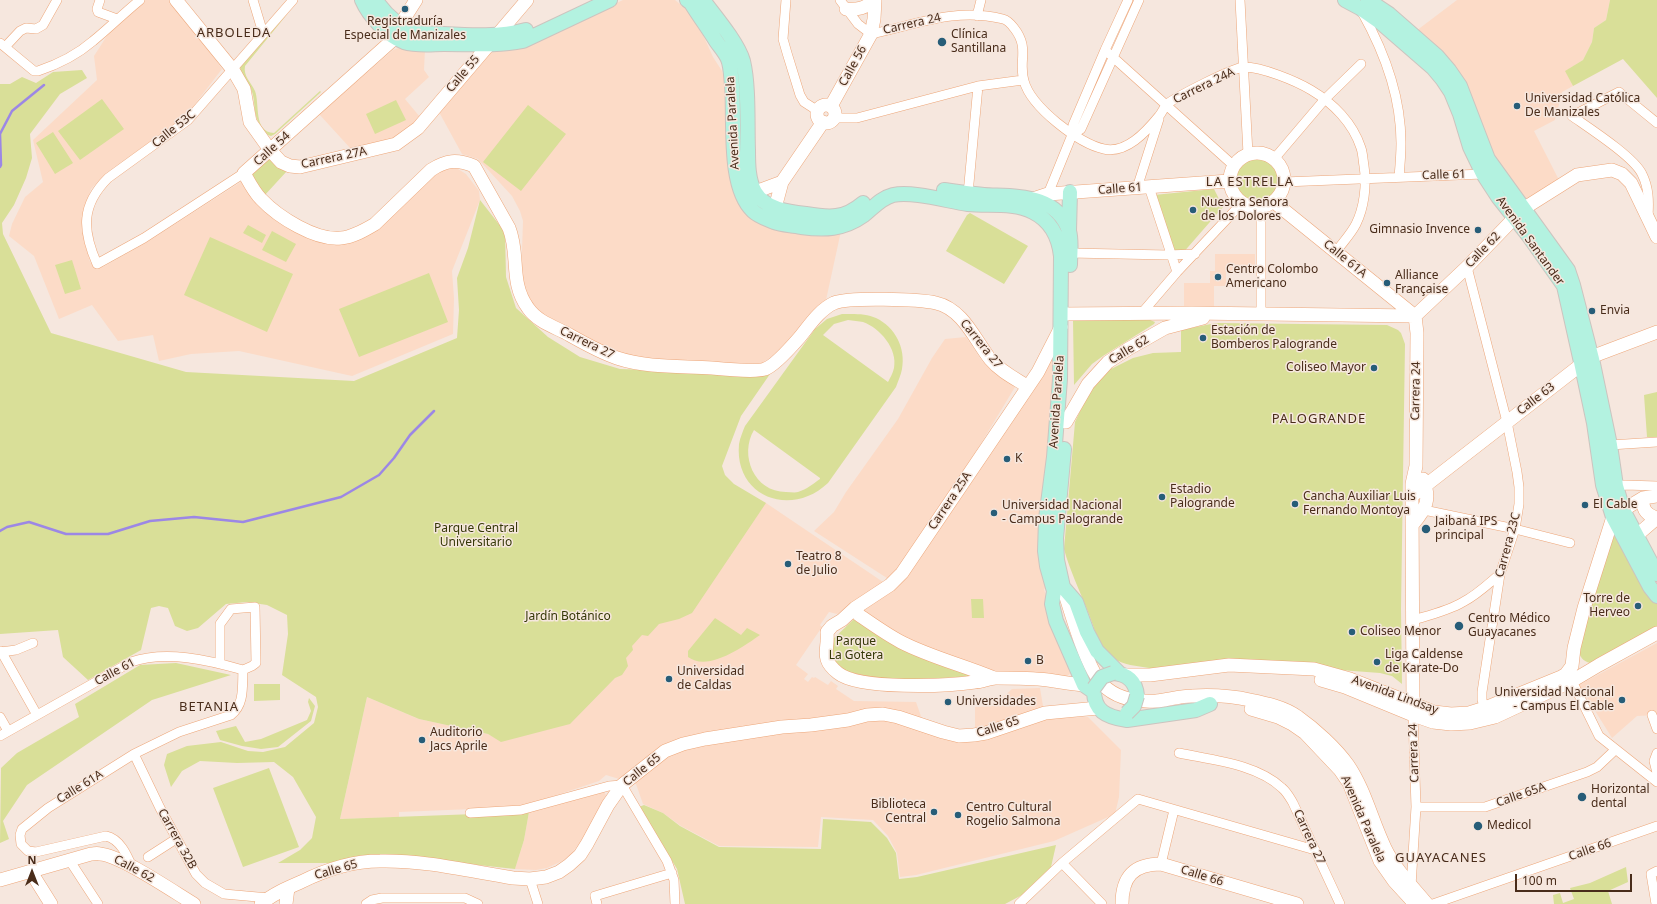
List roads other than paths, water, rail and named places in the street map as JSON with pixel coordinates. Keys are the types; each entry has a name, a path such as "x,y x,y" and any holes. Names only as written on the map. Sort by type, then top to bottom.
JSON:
{"main road":[{"path":"362,0 366,10 375,22 398,31 493,40 508,44 523,41 610,0"},
{"path":"376,0 398,31"},
{"path":"493,40 528,29 588,0"},
{"name":"Avenida Paralela","path":"687,0 691,3 728,59 734,107 734,166 743,196 752,210 760,216 786,225 832,229 854,222 883,199 893,195 906,194 966,204 1014,206 1027,209 1049,224 1057,239 1060,256 1069,379 1056,538 1059,589"},
{"name":"Avenida Paralela","path":"704,0 736,47 743,60 745,75 748,165 755,192 775,208 785,212 833,217 850,213 875,194 894,186 906,185 968,194 1019,196 1045,203 1054,209 1061,217 1069,232 1070,253 1045,540 1047,566 1059,589"},
{"name":"Avenida Santander","path":"1345,0 1364,4 1389,14 1437,56 1460,86 1488,159 1519,213 1528,235 1564,286 1587,360 1610,445 1616,486 1618,514 1636,536 1657,574"},
{"name":"Avenida Santander","path":"1364,4 1380,22 1433,68 1444,80 1451,92 1460,114 1470,147 1483,174 1498,197 1519,213"},
{"path":"1069,232 1070,192"},
{"name":"Avenida Santander","path":"1587,360 1603,485 1618,514 1650,587 1657,596"},
{"path":"1120,715 1134,706 1137,694 1132,680 1119,674 1097,650 1087,632 1076,602 1059,589 1052,604 1056,620 1077,669 1105,714 1120,715 1127,720 1138,719 1196,710 1210,704"},
{"path":"1093,694 1102,677 1119,674"}],"street":[{"path":"57,0 43,25 36,29 26,28 2,45 34,71 41,70 68,57 92,42 140,0"},
{"path":"100,0 97,9 98,12 117,19"},
{"name":"Carrera 27A","path":"176,0 233,70 244,89 250,122 270,150 282,162 290,166 300,167 328,162 396,144"},
{"path":"253,0 263,34"},
{"name":"Calle 53C","path":"97,264 89,247 86,224 88,207 97,189 108,178 188,120 293,0"},
{"name":"Calle 54","path":"97,264 144,238 244,173 398,31 416,0"},
{"name":"Calle 55","path":"396,144 418,128 527,0"},
{"path":"786,0 783,38 786,53 802,98 810,107 826,114 856,118 978,86 1023,80 1034,99 1072,135 1103,149 1112,150 1126,146 1140,137 1160,115 1166,105"},
{"path":"843,4 854,10 869,5 875,0"},
{"name":"Calle 56","path":"775,208 782,182 826,114 870,34 874,19 875,0"},
{"path":"977,16 981,0"},
{"path":"1048,194 1072,135 1073,125 1128,0"},
{"path":"1072,135 1081,129 1112,57 1139,0"},
{"path":"1240,0 1248,154"},
{"name":"Carrera 24","path":"843,4 858,24 870,34 938,17 977,16 1005,19 1019,35 1023,44 1023,80"},
{"path":"1364,4 1392,80 1398,108 1401,142 1399,177"},
{"path":"1105,50 1234,166"},
{"path":"1274,159 1325,98 1360,64"},
{"name":"Carrera 24A","path":"1166,105 1210,81 1244,67 1273,73 1300,83 1325,98 1347,120 1361,148 1366,178 1366,192 1356,224 1336,252"},
{"path":"968,194 978,86"},
{"path":"1648,216 1649,196 1642,174 1634,162 1572,116 1619,92 1657,123"},
{"path":"1160,115 1151,145 1143,187 1172,255 1177,272"},
{"path":"1140,137 1147,138 1151,145"},
{"path":"1248,154 1262,154 1274,159 1282,170 1284,182 1282,192 1274,202 1261,207 1248,206 1242,203 1232,192 1230,181 1234,166 1242,157 1248,154"},
{"name":"Carrera 27","path":"244,173 260,198 274,211 310,233 341,238 365,231 375,224 431,170 440,164 447,162 466,163 474,166 503,215 514,239 516,281 527,307 537,318 605,354 618,358 646,364 728,369 765,369 787,352 820,313 835,303 855,300 926,301 939,304 952,310 961,318 990,360 1003,372 1028,386"},
{"name":"Calle 62","path":"1064,318 1141,314 1415,316 1467,267 1519,213 1577,175 1612,170 1622,174 1631,183 1657,237"},
{"name":"Calle 61","path":"1284,182 1483,174"},
{"name":"Calle 61","path":"1014,206 1048,194 1230,181"},
{"path":"755,192 782,182"},
{"name":"Calle 61A","path":"1274,202 1415,316"},
{"path":"1141,314 1177,272 1242,203"},
{"path":"1261,207 1261,315"},
{"path":"1070,253 1195,254"},
{"name":"Carrera 23C","path":"1467,267 1507,422 1519,487 1519,504 1515,529 1500,574 1482,692 1482,700 1485,708"},
{"path":"1165,328 1177,320 1170,314"},
{"name":"Calle 62","path":"1066,422 1088,384 1108,362 1128,348 1165,328 1221,314"},
{"name":"Carrera 24","path":"1411,886 1416,807 1413,709 1412,500 1416,466 1417,333 1415,316"},
{"name":"Carrera 25A","path":"994,678 976,682 919,685 865,682 844,677 839,674 829,663 826,655 827,632 832,626 842,620 855,608 890,585 902,573 1038,372 1064,318"},
{"name":"Calle 63","path":"1412,500 1425,485 1587,360 1657,332"},
{"path":"1610,445 1657,442"},
{"name":"Carrera 24","path":"1416,466 1425,485 1427,496 1424,510"},
{"path":"1616,486 1657,486"},
{"path":"1618,514 1643,498 1657,496"},
{"path":"1636,536 1657,518 1647,514 1643,504 1643,498"},
{"path":"1412,500 1418,510 1515,529 1570,543"},
{"path":"1413,524 1424,510"},
{"name":"Avenida Lindsay","path":"1137,694 1146,684 1245,672 1314,678 1334,683 1413,709 1451,714 1469,713 1485,708 1566,674 1572,666 1574,648 1584,608 1618,514"},
{"path":"1413,620 1439,612 1463,602 1482,590 1500,574"},
{"name":"Avenida Paralela","path":"1059,589 1084,668 1097,690 1107,698 1123,706 1139,709 1193,703 1260,711 1278,717 1305,733 1340,770 1349,783 1380,861 1394,881 1416,904"},
{"name":"Avenida Paralela","path":"1059,589 1072,617 1090,664 1101,684 1111,692 1125,698 1139,701 1158,701 1192,696 1244,699 1278,707 1296,715 1310,726 1348,765 1358,783 1386,849 1395,865 1427,904"},
{"path":"220,664 220,624 231,609 255,607 256,662 252,666 243,670"},
{"path":"855,608 859,615 901,642 994,678 1035,679 1063,682 1093,694"},
{"name":"Avenida Lindsay","path":"1119,674 1150,676 1229,665 1314,669 1350,679 1413,709 1433,722 1451,724 1470,723 1488,720 1572,681 1657,633"},
{"path":"33,643 16,650 1,651 37,715"},
{"path":"1574,648 1574,653 1580,662 1589,666 1598,665"},
{"name":"Calle 61","path":"4,733 131,662 143,658 155,656 182,658 220,664 243,670"},
{"path":"1063,682 1077,669"},
{"name":"Calle 61A","path":"132,867 129,858 117,842 106,836 36,852 28,851 21,844 20,835 22,829 48,808 134,754 179,732 234,713 238,710 241,702 243,670"},
{"path":"1572,681 1599,736 1615,750 1653,772"},
{"name":"Calle 65","path":"265,901 319,873 350,864 379,861 406,862 530,879 546,877 559,872 576,860 587,844 608,805 622,786 665,752 683,744 705,739 782,727 811,725 848,720 867,715 883,714 898,717 959,736 974,735 1004,727 1031,716 1067,710 1093,694"},
{"path":"1652,714 1657,730"},
{"path":"0,717 4,733"},
{"name":"Calle 65A","path":"1416,807 1486,807 1587,772 1597,767 1615,750"},
{"name":"Carrera 27","path":"1178,752 1252,769 1283,789 1293,803 1340,904"},
{"path":"1657,753 1654,760 1653,772 1657,782"},
{"name":"Carrera 32B","path":"134,754 176,839 196,874 205,883 219,892 227,895 265,901"},
{"path":"470,813 521,810 609,786 622,786 672,873 675,888 675,904"},
{"path":"1019,904 1062,863 1138,799 1315,850"},
{"path":"1122,904 1122,892 1131,874 1138,867 1149,864 1161,864 1174,810"},
{"name":"Calle 66","path":"1433,904 1657,826"},
{"name":"Calle 62","path":"148,857 176,839"},
{"name":"Calle 62","path":"0,880 90,854 100,854 109,856 132,867 194,904"},
{"path":"70,861 98,904"},
{"path":"1062,863 1102,904"},
{"name":"Calle 66","path":"1161,864 1293,904"},
{"path":"31,872 51,904"},
{"path":"596,900 672,873"},
{"path":"1654,873 1656,904"},
{"path":"530,879 538,904"},
{"path":"286,904 288,888"},
{"path":"366,904 372,900 390,898 465,898 478,904"}],"waterway":[{"path":"0,167 0,134 12,111 44,85"},
{"path":"0,531 7,527 29,522 66,534 108,534 150,521 194,517 243,522 341,497 379,475 394,458 410,435 434,411"}],"place":[{"name":"Registraduría Especial de Manizales","path":"405,9"},
{"name":"Clínica Santillana","path":"942,42"},
{"name":"Universidad Católica De Manizales","path":"1517,106"},
{"name":"Nuestra Señora de los Dolores","path":"1193,210"},
{"name":"Gimnasio Invence","path":"1478,230"},
{"name":"Centro Colombo Americano","path":"1218,277"},
{"name":"Alliance Française","path":"1387,283"},
{"name":"Envia","path":"1592,311"},
{"name":"Estación de Bomberos Palogrande","path":"1203,338"},
{"name":"Coliseo Mayor","path":"1374,368"},
{"name":"K","path":"1007,459"},
{"name":"Estadio Palogrande","path":"1162,497"},
{"name":"Cancha Auxiliar Luis Fernando Montoya","path":"1295,504"},
{"name":"El Cable","path":"1585,505"},
{"name":"Universidad Nacional - Campus Palogrande","path":"994,513"},
{"name":"Jaibaná IPS principal","path":"1426,529"},
{"name":"Teatro 8 de Julio","path":"788,564"},
{"name":"Torre de Herveo","path":"1638,606"},
{"name":"Centro Médico Guayacanes","path":"1459,626"},
{"name":"Coliseo Menor","path":"1352,632"},
{"name":"B","path":"1028,661"},
{"name":"Liga Caldense de Karate-Do","path":"1377,662"},
{"name":"Universidad de Caldas","path":"669,679"},
{"name":"Universidad Nacional - Campus El Cable","path":"1622,700"},
{"name":"Universidades","path":"948,702"},
{"name":"Auditorio Jacs Aprile","path":"422,740"},
{"name":"Horizontal dental","path":"1582,797"},
{"name":"Biblioteca Central","path":"934,812"},
{"name":"Centro Cultural Rogelio Salmona","path":"958,815"},
{"name":"Medicol","path":"1478,826"}],"district":[{"name":"ARBOLEDA","path":"234,33"},
{"name":"LA ESTRELLA","path":"1250,182"},
{"name":"PALOGRANDE","path":"1319,419"},
{"name":"BETANIA","path":"209,707"},
{"name":"GUAYACANES","path":"1441,858"}],"park label":[{"name":"Parque Central Universitario","path":"476,536"},
{"name":"Jardín Botánico","path":"568,617"},
{"name":"Parque La Gotera","path":"856,649"}]}
